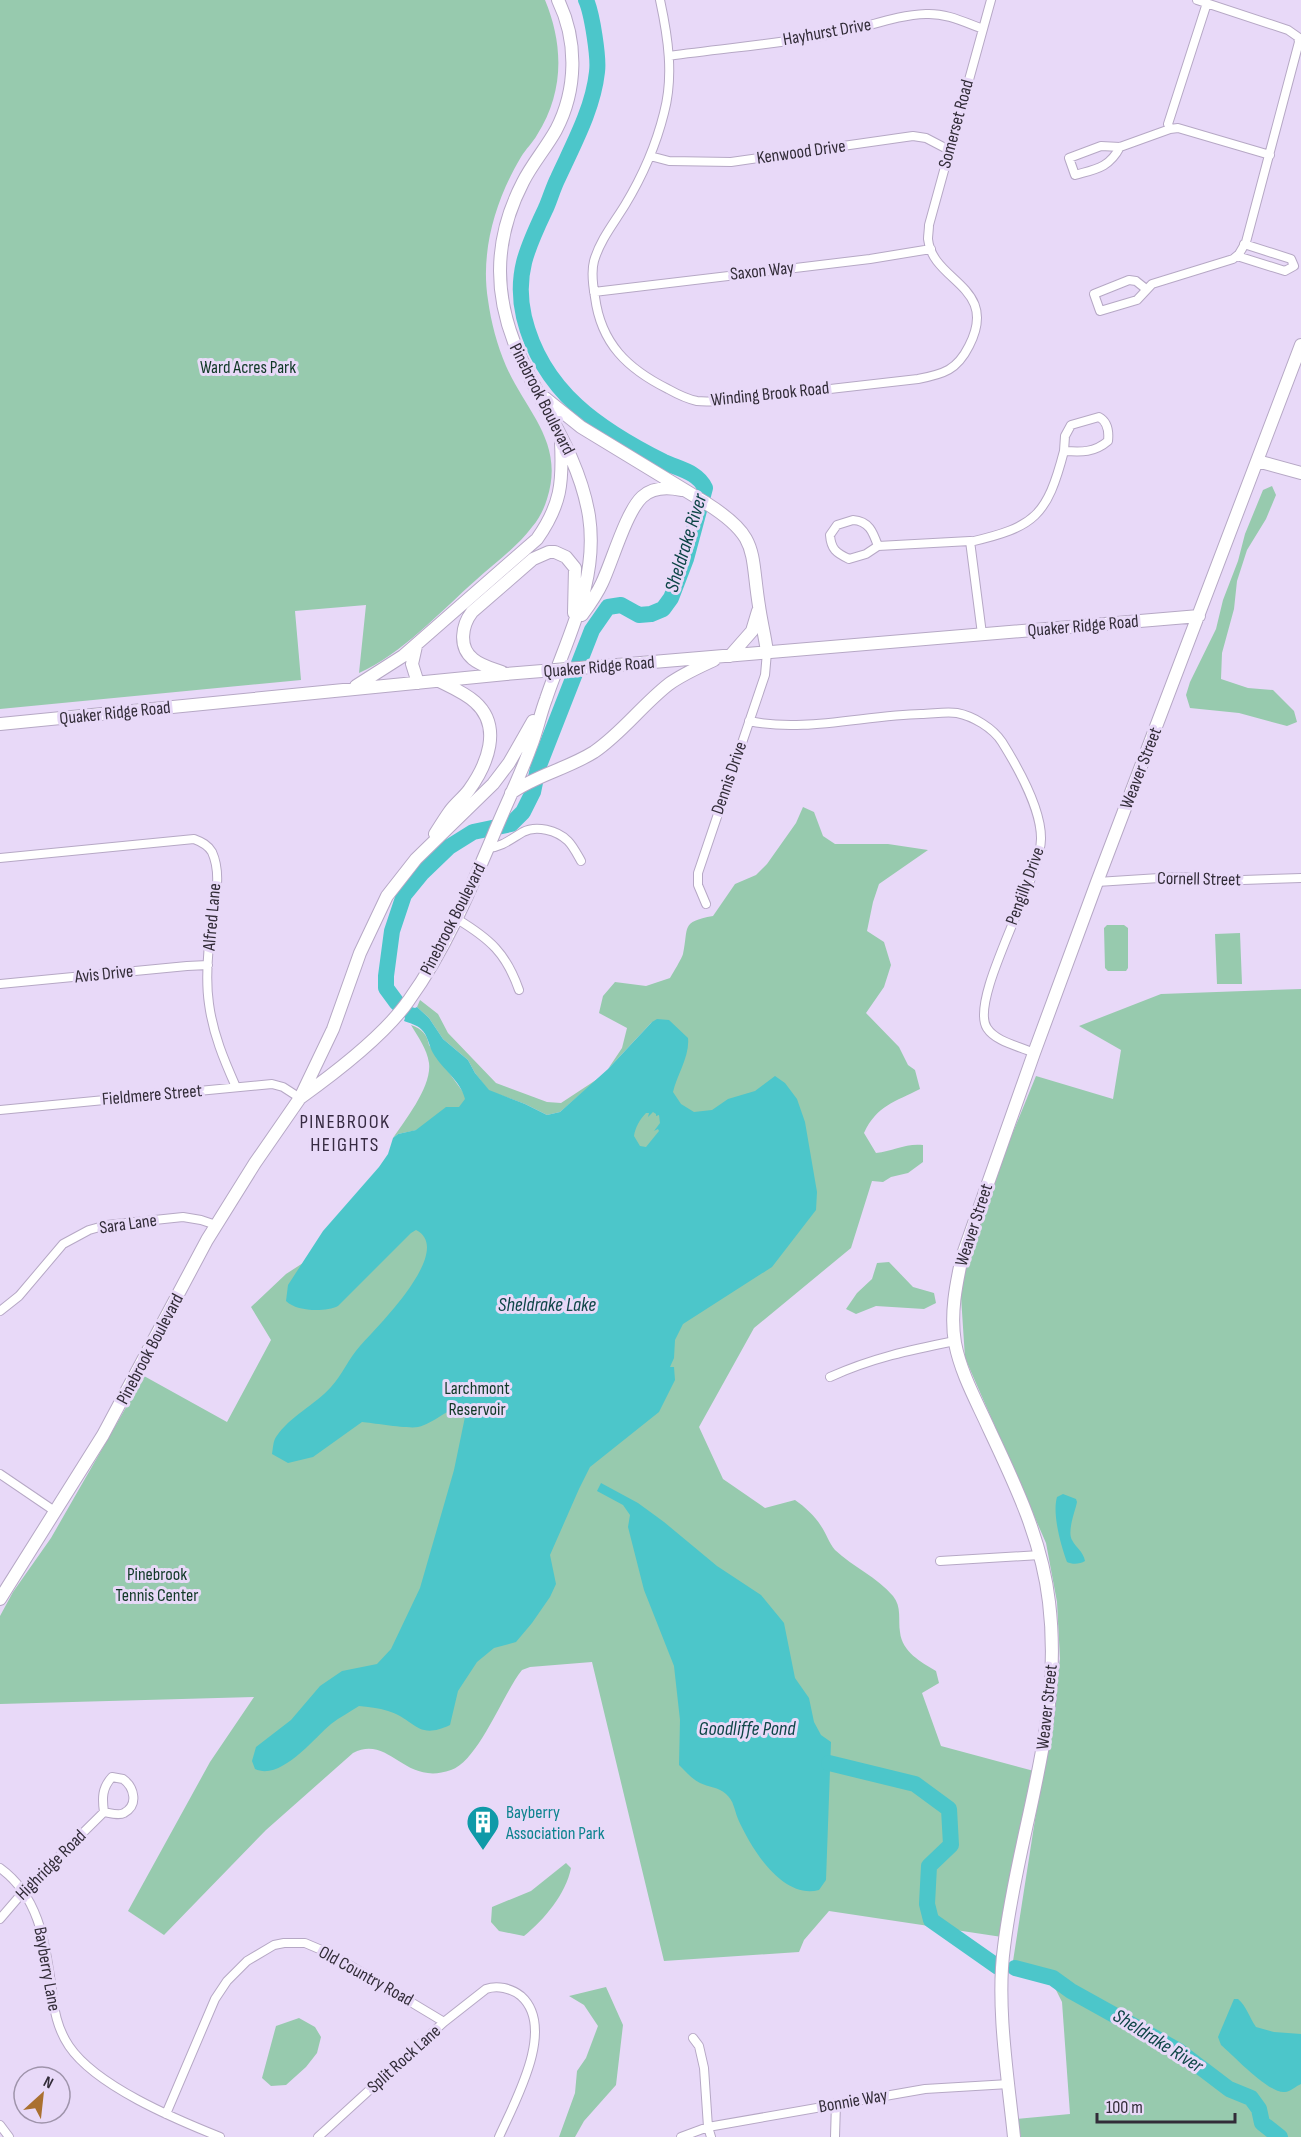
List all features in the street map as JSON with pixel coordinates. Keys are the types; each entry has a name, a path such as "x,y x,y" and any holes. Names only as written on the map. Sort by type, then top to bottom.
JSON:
{"street":[{"name":"Pinebrook Boulevard","path":"300,1098 333,1074 400,1012 434,963 457,919 532,744 546,699 573,629 587,581 591,534 584,492 561,435 521,363 510,335 503,307 500,271 504,237 513,204 527,174 556,131 570,90 573,55 567,24 558,0"},
{"name":"Winding Brook Road","path":"660,0 669,56 668,95 650,156 626,204 604,238 594,262 596,309 603,330 627,362 644,377 680,396 697,401 725,401 944,374 965,355 976,326 977,313 974,302 964,286 940,264 931,249"},
{"name":"Somerset Road","path":"931,249 928,238 929,225 991,0"},
{"path":"1146,289 1136,281 1129,280 1094,294 1100,311 1137,300 1152,284 1233,259 1237,255 1244,244 1297,71 1299,42 1298,37 1293,33 1197,0"},
{"path":"1170,129 1168,124 1207,3"},
{"name":"Hayhurst Drive","path":"669,56 837,33 924,14 939,14 982,29"},
{"path":"1120,147 1115,157 1106,166 1075,175 1069,158 1101,146 1120,147 1170,129 1189,129 1270,155"},
{"name":"Kenwood Drive","path":"650,156 669,161 731,162 913,136 926,138 949,150"},
{"path":"1237,255 1285,271 1294,266 1291,259 1244,244"},
{"name":"Saxon Way","path":"594,292 870,259 931,249"},
{"name":"Weaver Street","path":"1014,2137 1002,1994 1003,1950 1009,1910 1040,1769 1051,1696 1053,1670 1050,1610 1040,1555 1029,1517 962,1371 955,1341 954,1298 962,1257 1034,1053 1301,345"},
{"path":"539,394 581,427 706,503 733,522 749,544 754,560 767,652"},
{"path":"878,546 872,530 860,520 837,525 830,535 830,544 836,553 849,559 860,557 878,546 970,542 1005,534 1032,519 1055,483 1064,451 1065,436 1071,424 1100,417 1104,419 1109,432 1108,441 1102,446 1087,452 1064,451"},
{"path":"352,689 392,664 416,644 528,547 544,528 555,508 562,485 561,435"},
{"path":"1257,461 1301,473"},
{"path":"573,629 601,585 632,510 638,501 647,493 659,489 672,488 688,492"},
{"path":"970,542 982,634"},
{"path":"506,674 470,656 463,638 465,624 472,612 538,555 555,552 566,557 574,568 576,581 573,629"},
{"path":"511,793 526,783 582,759 603,746 670,683 725,656 752,631 759,607"},
{"name":"Quaker Ridge Road","path":"0,724 506,674 1199,616"},
{"path":"416,644 412,664 418,682"},
{"name":"Dennis Drive","path":"706,904 698,885 698,873 765,675 767,652"},
{"path":"425,850 451,809 474,782 484,764 491,737 489,721 480,707 467,696 438,681"},
{"name":"Pinebrook Boulevard","path":"0,1599 114,1418 216,1225 300,1098 333,1029 376,915 393,886 425,850 481,797 509,763 546,699"},
{"name":"Pengilly Drive","path":"749,721 782,726 906,714 957,713 980,722 1001,740 1028,791 1039,821 1041,844 1039,857 1012,922 988,992 984,1021 994,1036 1034,1053"},
{"path":"481,797 496,802 501,816"},
{"path":"491,842 501,846 528,830 543,830 568,841 581,861"},
{"name":"Alfred Lane","path":"0,858 194,839 202,842 212,853 216,868 217,889 207,986 212,1026 236,1087"},
{"name":"Cornell Street","path":"1097,882 1175,877 1243,880 1301,878"},
{"path":"457,919 484,936 500,952 513,971 519,990"},
{"name":"Avis Drive","path":"0,984 208,965"},
{"name":"Fieldmere Street","path":"0,1110 278,1085 300,1098"},
{"name":"Sara Lane","path":"0,1311 19,1296 63,1244 89,1230 107,1225 183,1217 216,1225"},
{"path":"830,1377 862,1362 955,1341"},
{"path":"0,1474 56,1512"},
{"path":"940,1561 1040,1555"},
{"path":"117,1776 133,1789 134,1796 126,1812 120,1814 104,1812 103,1793 107,1783 117,1776"},
{"name":"Highridge Road","path":"0,1919 24,1891 104,1812"},
{"name":"Bayberry Lane","path":"0,1868 24,1891 40,1928 56,2020 77,2057 110,2083 166,2114 219,2137"},
{"name":"Old Country Road","path":"166,2114 215,1999 227,1981 247,1961 274,1945 284,1942 305,1943 331,1954 444,2022"},
{"name":"Split Rock Lane","path":"318,2137 444,2022 486,1989 493,1987 513,1991 524,1999 531,2012 536,2039 524,2082 500,2137"},
{"path":"693,2038 699,2046 704,2068 708,2127 711,2137"},
{"name":"Bonnie Way","path":"681,2137 708,2127 836,2103 925,2089 1009,2084"},
{"path":"835,2137 836,2103"},
{"path":"0,2125 9,2137"}],"green space":[{"name":"Ward Acres Park","path":"0,0 545,0 556,34 558,69 556,86 546,119 512,173 497,208 488,244 486,282 497,342 506,366 541,429 547,445 551,461 551,479 547,499 537,521 513,548 406,644 375,665 359,673 366,605 295,611 301,680 0,709"},
{"path":"1272,486 1276,495 1266,519 1247,550 1237,581 1234,609 1222,653 1221,679 1248,688 1273,690 1294,711 1297,722 1287,726 1239,713 1190,708 1186,695 1216,629 1245,534 1263,490"},
{"name":"Larchmont Reservoir","path":"803,807 814,812 823,836 835,844 888,844 928,850 879,884 867,931 884,942 891,965 884,987 866,1013 899,1047 908,1065 915,1070 920,1089 881,1110 864,1133 876,1153 911,1145 923,1145 923,1162 908,1173 891,1177 883,1182 872,1181 851,1248 754,1328 699,1427 723,1479 765,1508 795,1500 816,1519 835,1550 880,1583 893,1596 898,1605 900,1632 904,1645 913,1656 936,1671 939,1683 922,1693 941,1746 1034,1771 1002,1937 829,1911 804,1940 799,1952 664,1961 592,1662 530,1667 522,1670 471,1754 451,1770 435,1773 421,1772 377,1750 366,1749 353,1753 266,1830 164,1935 128,1911 210,1762 254,1697 0,1704 0,1616 13,1592 51,1538 144,1376 227,1422 271,1340 251,1307 286,1274 303,1263 417,1130 398,1134 393,1138 417,1102 429,1072 426,1053 411,1025 423,1032 429,1045 463,1092 542,1125 624,1097 652,1022 608,1069 622,1048 627,1028 599,1013 603,996 615,982 646,986 670,978 682,956 688,927 695,921 713,916 735,884 756,875 767,864 796,823"},
{"path":"1107,925 1124,925 1128,928 1128,968 1126,971 1108,971 1105,968 1104,928"},
{"path":"1240,933 1242,984 1217,984 1215,934"},
{"path":"1301,989 1301,2137 1021,2137 1016,2119 1070,2114 1062,2002 1053,1984 1011,1974 1060,1659 1057,1602 1046,1543 965,1358 960,1281 991,1186 1036,1076 1113,1099 1121,1050 1079,1026 1161,994"},
{"path":"420,1000 438,1014 448,1033 496,1083 547,1102 561,1103 599,1078 560,1112 547,1115 489,1091 468,1060 443,1039 429,1018 417,1007"},
{"path":"889,1262 913,1287 934,1293 936,1303 924,1309 876,1306 856,1314 846,1309 857,1293 872,1279 877,1263"},
{"path":"566,1863 571,1868 564,1887 553,1906 539,1922 524,1936 499,1931 491,1922 492,1907 531,1891"},
{"path":"606,1987 623,2025 616,2085 584,2121 575,2137 559,2137 575,2093 577,2071 586,2058 598,2026 584,2005 569,1996"},
{"path":"299,2018 315,2027 321,2037 317,2053 306,2067 286,2085 271,2086 262,2078 276,2026"}],"water":[{"name":"Sheldrake Lake","path":"397,1003 417,1007 429,1018 443,1039 468,1060 489,1090 547,1115 560,1112 608,1069 652,1022 657,1019 669,1020 688,1038 685,1059 673,1092 681,1104 694,1112 712,1110 728,1099 755,1091 775,1076 785,1083 797,1099 805,1122 817,1192 816,1210 772,1267 683,1324 675,1340 674,1358 670,1367 674,1367 675,1380 659,1412 590,1467 550,1555 556,1584 550,1597 516,1642 494,1648 477,1662 458,1691 450,1725 430,1731 423,1730 388,1711 359,1706 331,1724 286,1764 265,1771 255,1769 252,1761 256,1747 291,1720 320,1686 342,1671 377,1664 391,1649 420,1588 454,1470 466,1412 464,1406 458,1407 418,1427 362,1422 313,1457 288,1463 272,1454 275,1439 282,1430 331,1387 356,1351 409,1289 420,1271 426,1254 426,1240 416,1230 338,1306 312,1310 291,1305 286,1301 288,1285 323,1231 379,1167 388,1154 393,1138 398,1134 416,1130 446,1107 459,1107 465,1099 460,1086 433,1053 423,1031 404,1021 405,1018 397,1007","holes":["653,1112 656,1116 659,1115 660,1123 654,1131 658,1129 659,1131 646,1147 640,1146 634,1136 635,1130 646,1113 649,1113 648,1117"]},
{"name":"Goodliffe Pond","path":"601,1483 638,1503 717,1566 761,1595 784,1623 795,1678 809,1698 814,1722 821,1735 831,1742 826,1880 819,1890 805,1891 781,1880 751,1844 729,1797 720,1790 697,1781 679,1765 680,1720 674,1666 644,1590 628,1527 630,1515 623,1505 597,1491"},
{"path":"1063,1494 1076,1499 1077,1502 1070,1532 1072,1540 1085,1561 1079,1563 1067,1562 1060,1539 1056,1521 1056,1504 1057,1497"},
{"path":"1234,1999 1241,2002 1256,2027 1274,2032 1301,2034 1301,2084 1287,2092 1278,2091 1261,2081 1221,2045 1218,2037"}],"waterway":[{"name":"Sheldrake River","path":"397,1003 386,988 386,976 392,931 404,895 422,873 449,847 473,832 511,824 523,812 533,792 538,768 592,630 608,607 621,605 639,615 651,614 663,609 671,598 686,559 705,488 698,478 640,450 596,422 577,406 544,367 524,317 521,302 524,261 556,182 582,127 595,86 596,46 586,0"},
{"name":"Sheldrake River","path":"829,1763 915,1784 949,1809 951,1845 929,1866 927,1904 931,1920 998,1967"},
{"name":"Sheldrake River","path":"1015,1968 1053,1978 1071,1991 1179,2051 1229,2089 1251,2098 1259,2109 1262,2123 1280,2137"}],"place":[{"name":"Bayberry Association Park","path":"483,1851"}],"district":[{"name":"PINEBROOK HEIGHTS","path":"345,1134"}],"park label":[{"name":"Pinebrook Tennis Center","path":"157,1584"}]}
